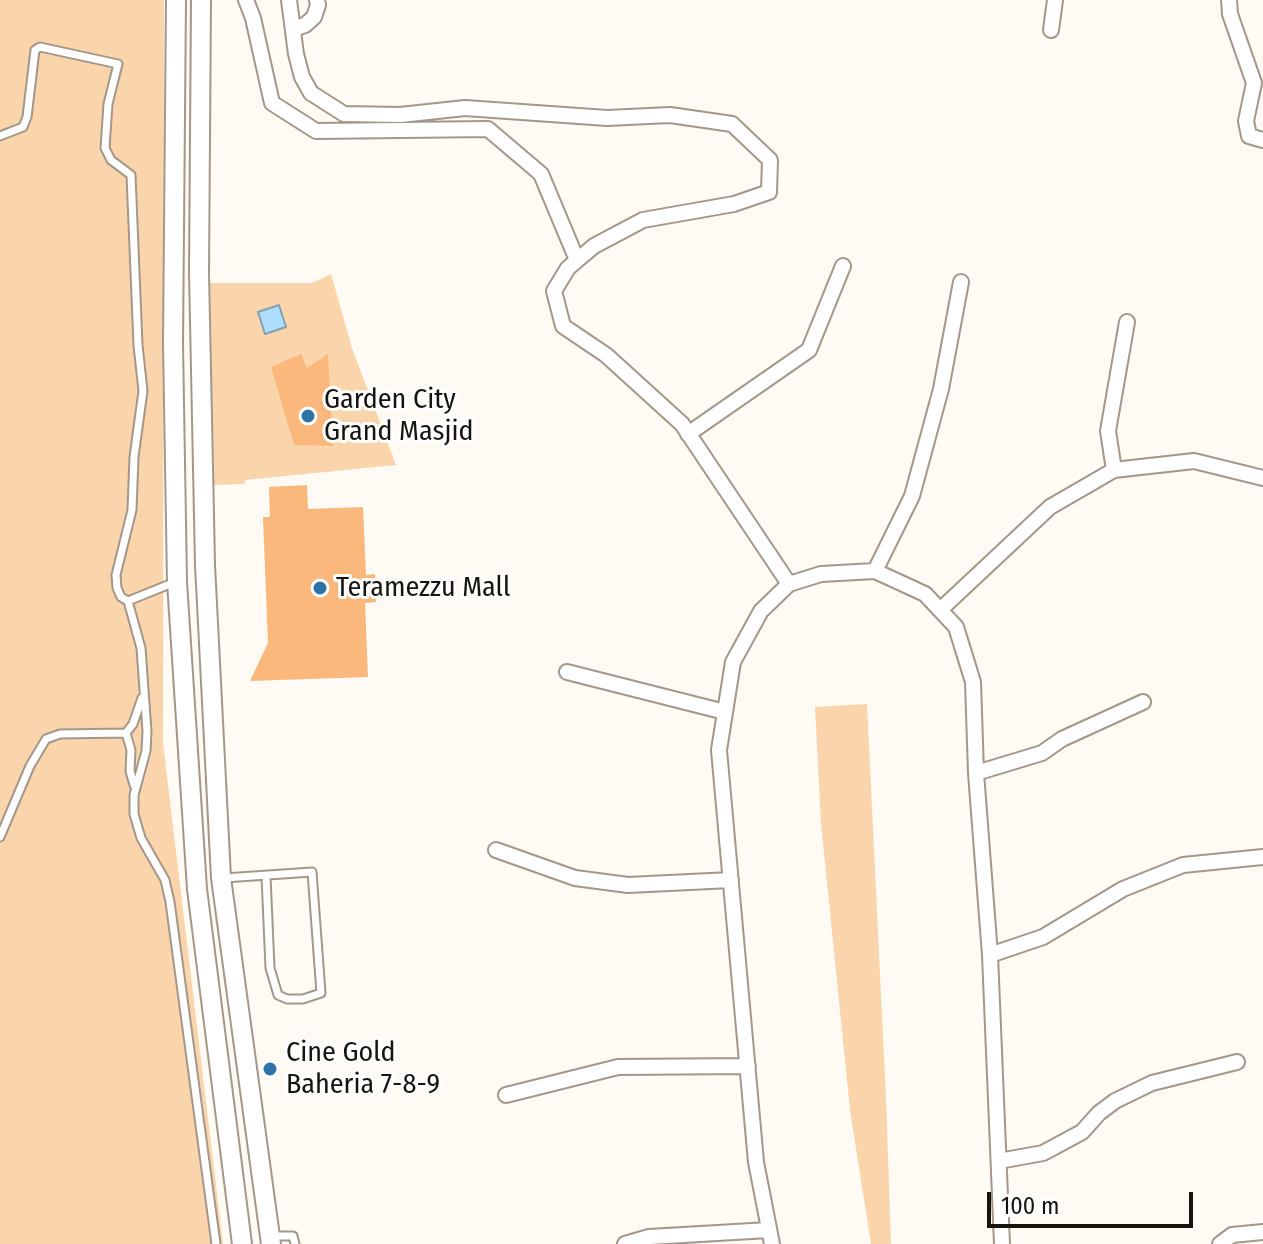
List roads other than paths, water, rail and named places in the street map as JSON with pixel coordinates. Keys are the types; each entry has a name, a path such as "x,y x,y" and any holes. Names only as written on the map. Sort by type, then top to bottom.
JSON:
{"street":[{"path":"176,0 173,343 177,582 197,889 242,1244"},
{"path":"201,0 200,302 205,550 221,878 271,1240"},
{"path":"246,0 272,103 316,131 488,129 541,174 577,260"},
{"path":"289,0 302,77 311,93 344,114 400,115 465,108 607,118 670,115 732,124 770,160 769,192 734,204 643,220 594,246 568,268 554,291 563,326 606,355 682,424 789,584"},
{"path":"293,29 305,25 314,17 317,0"},
{"path":"1051,30 1055,0"},
{"path":"1229,0 1230,14 1259,84 1246,121 1249,136 1263,140"},
{"path":"688,434 809,350 843,266"},
{"path":"875,571 912,496 941,389 961,282"},
{"path":"1114,470 1108,431 1127,322"},
{"path":"940,610 1050,507 1114,470 1194,461 1263,478"},
{"path":"625,1244 649,1237 771,1237 756,1162 719,750 733,662 761,611 789,584 821,574 875,571 925,594 956,627 973,682 976,773 990,955 1002,1244"},
{"path":"567,672 725,712"},
{"path":"976,773 1042,753 1062,739 1143,702"},
{"path":"496,850 575,878 628,885 731,880"},
{"path":"990,955 1043,937 1123,889 1183,865 1263,857"},
{"path":"209,989 235,984"},
{"path":"999,1161 1043,1153 1082,1132 1115,1101 1152,1083 1237,1062"},
{"path":"506,1095 618,1067 748,1066"},
{"path":"1220,1244 1232,1235 1263,1232"}],"lane":[{"path":"0,136 23,127 27,117 35,50 40,47 118,64 108,104 105,148 111,160 131,175 138,345 143,391 134,457 132,510 116,575 117,588 121,597 128,601 141,648 146,713 146,751 135,788 134,814 141,838 165,880 170,902 216,1244"},
{"path":"128,601 177,582"},
{"path":"126,733 133,724 143,695"},
{"path":"0,837 14,800 46,739 60,734 126,733"},
{"path":"126,733 135,788"},
{"path":"221,878 312,872 321,993 303,999 287,999 278,995 270,968 266,876"},
{"path":"271,1240 293,1236 295,1244"}],"water":[{"path":"279,305 286,327 265,334 258,312"}],"place":[{"name":"Garden City Grand Masjid","path":"308,416"},
{"name":"Teramezzu Mall","path":"320,588"},
{"name":"Cine Gold Baheria 7-8-9","path":"270,1069"}]}
